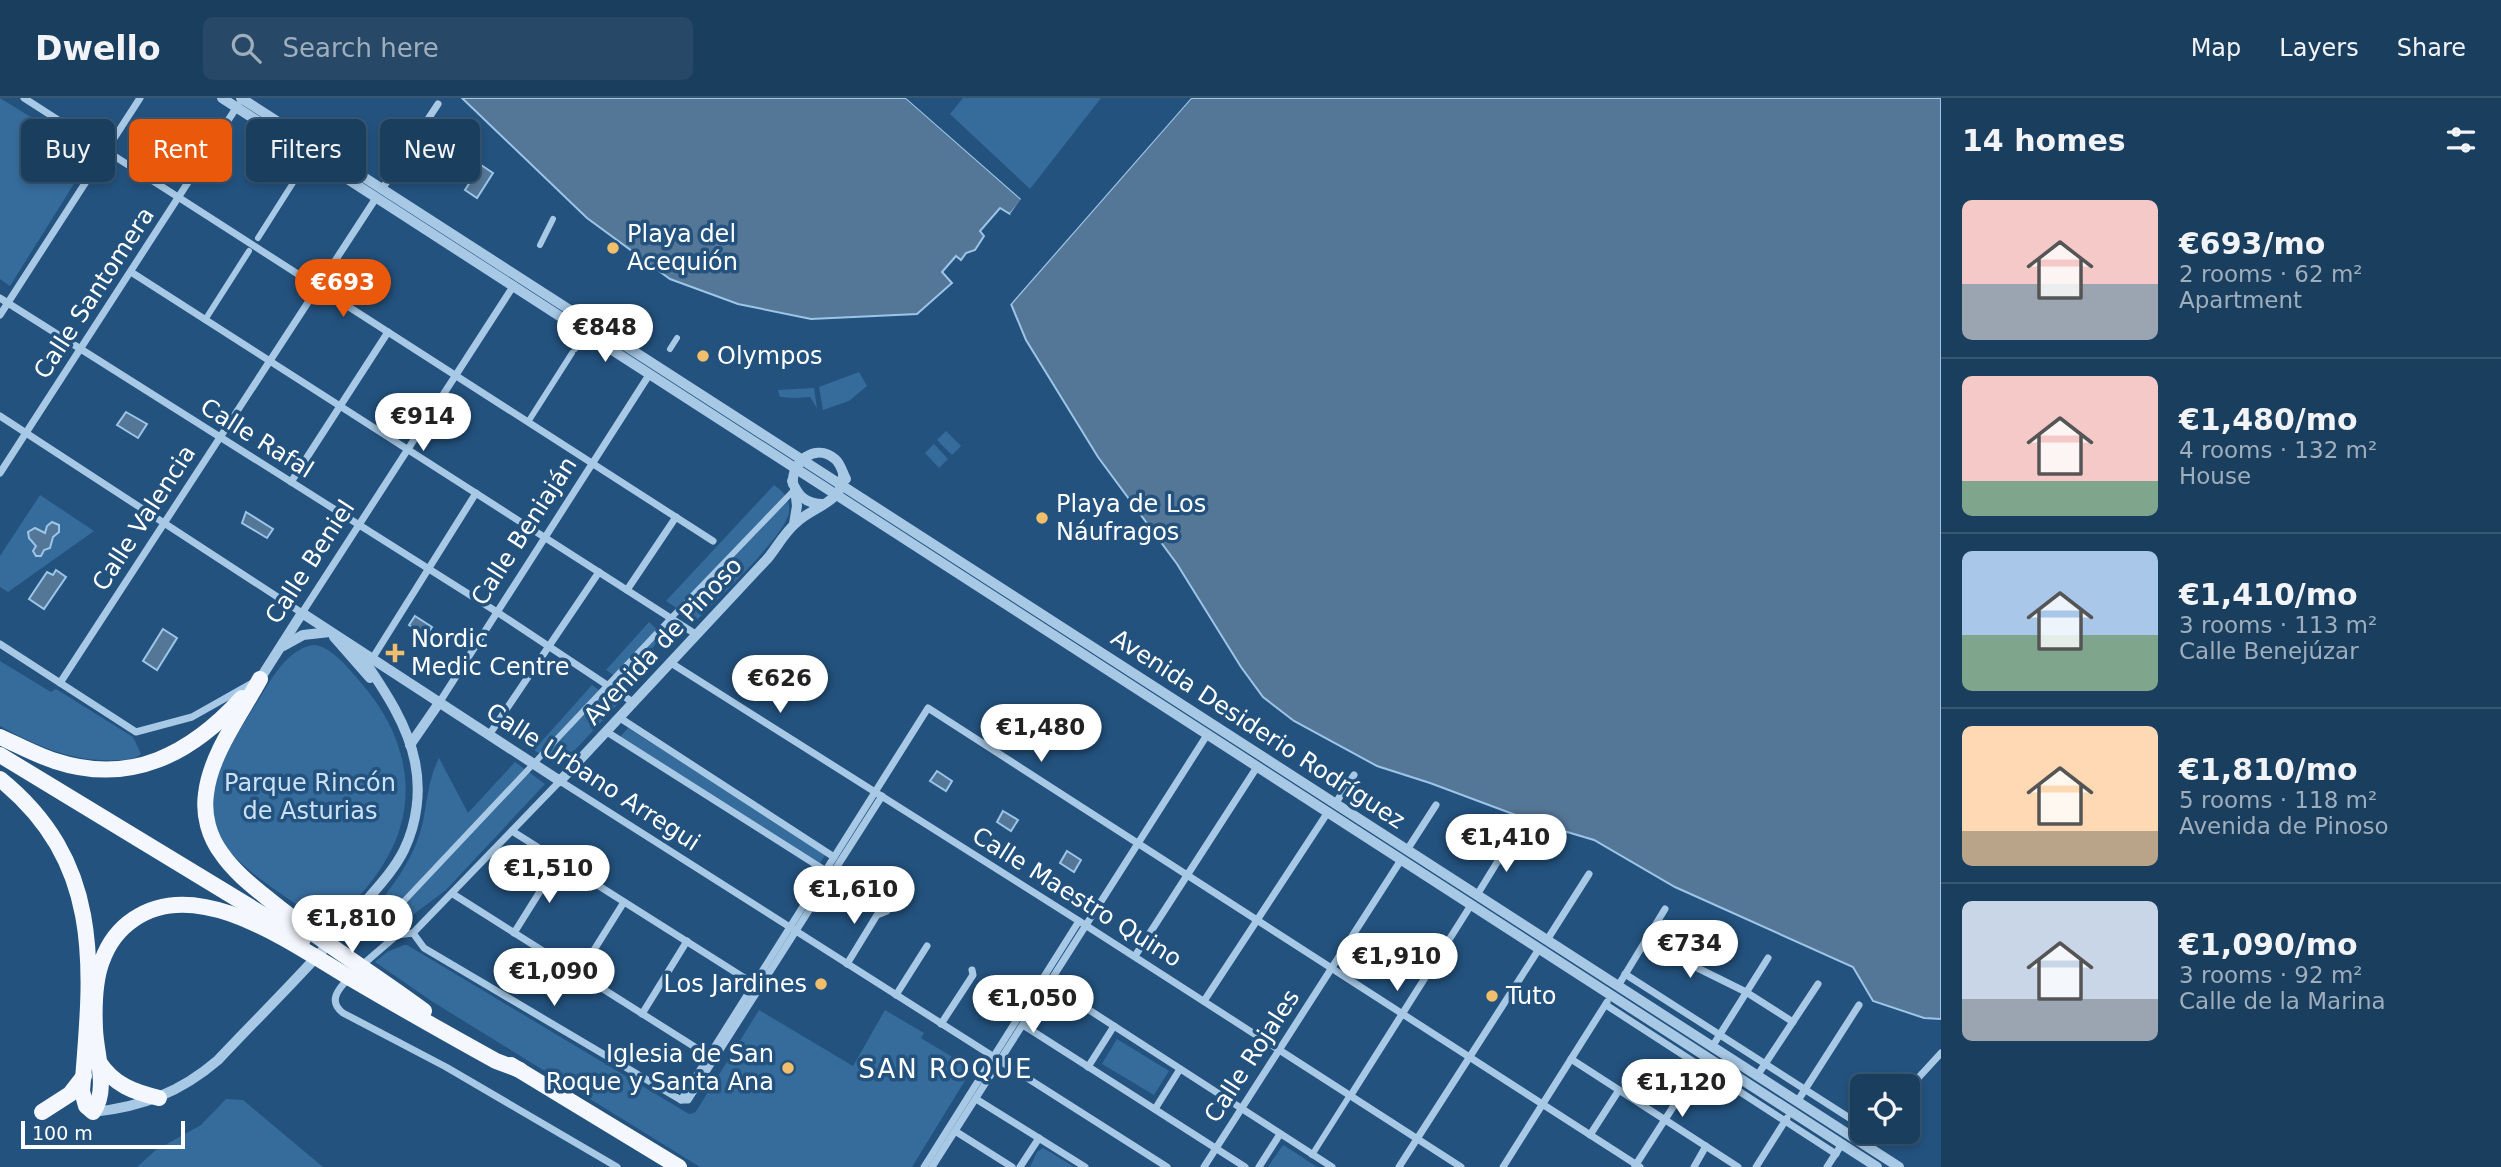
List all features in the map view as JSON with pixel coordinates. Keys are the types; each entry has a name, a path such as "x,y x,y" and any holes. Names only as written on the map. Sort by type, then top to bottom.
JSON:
{"highway":[{"path":"0,737 54,761 72,765 113,769 149,763 200,739 226,716 260,678"},
{"path":"260,678 212,769 206,792 208,825 216,846 228,862 306,941"},
{"path":"0,755 679,1167"},
{"path":"0,779 18,794 46,825 68,862 77,886 83,911 88,971 83,1099 93,1112 100,1097 94,1016 101,963 116,936 140,915 172,904 200,905 306,941"},
{"path":"363,976 496,1061 520,1070"},
{"path":"98,1060 121,1086 159,1098"},
{"path":"42,1112 70,1094 84,1076"}],"street":[{"path":"24,98 57,119"},
{"path":"115,136 140,98"},
{"path":"222,98 240,100 798,464 841,485 854,500"},
{"name":"Calle Santomera","path":"0,473 240,100"},
{"name":"Calle Valencia","path":"60,683 438,104"},
{"path":"115,156 713,541"},
{"path":"0,315 86,182"},
{"path":"258,238 294,182"},
{"path":"540,245 553,219"},
{"path":"205,320 249,251"},
{"path":"131,272 697,635"},
{"path":"516,282 649,375 781,460 798,464"},
{"name":"Calle Beniel","path":"60,683 136,732 192,717 260,678 516,282"},
{"name":"Calle Rafal","path":"0,298 497,612 634,703"},
{"path":"291,482 387,332"},
{"path":"670,349 677,338"},
{"path":"528,422 574,349"},
{"name":"Calle Beniaján","path":"410,746 649,375"},
{"name":"Calle Urbano Arregui","path":"0,416 533,764 1167,1167"},
{"path":"793,524 797,506 794,487 798,464 813,453 825,454 839,463 841,485 854,500"},
{"path":"781,460 803,499 822,504 854,500"},
{"name":"Avenida de Pinoso","path":"413,933 634,703 768,558 793,524 822,504 841,485"},
{"path":"390,916 794,487"},
{"path":"372,659 476,493"},
{"name":"Avenida Desiderio Rodríguez","path":"854,500 1257,767 1331,808"},
{"name":"Avenida Desiderio Rodríguez","path":"854,500 1543,944 1612,995 1791,1111 1839,1149 1877,1167"},
{"path":"627,590 676,517"},
{"path":"489,735 599,572"},
{"path":"280,648 303,635 330,632 342,649 382,689"},
{"path":"0,644 60,683"},
{"path":"93,1112 126,1108 159,1098 192,1081 218,1060 345,926 389,873 404,849 414,820 418,789 410,746 401,722 356,649"},
{"name":"Calle Maestro Quino","path":"671,663 1135,956 1461,1167"},
{"path":"612,1166 446,1067 338,1010 334,998 346,981 377,951 397,935 413,933 424,948 681,1100 688,1100 878,794 928,708 1637,1166 1768,958"},
{"path":"620,718 834,857"},
{"path":"607,732 826,871"},
{"path":"930,1166 1083,923 1208,735"},
{"path":"1135,956 1257,767"},
{"path":"1204,1001 1354,775"},
{"path":"681,1100 754,984 793,930 834,857 878,794"},
{"name":"Calle Rojales","path":"1204,1167 1436,805"},
{"path":"512,831 754,984"},
{"path":"1312,1154 1513,838"},
{"path":"514,933 559,861"},
{"path":"1399,1167 1589,874"},
{"path":"848,964 877,915 887,911 900,891"},
{"path":"453,894 709,1056"},
{"path":"579,974 624,902"},
{"path":"1503,1167 1665,909"},
{"path":"930,1166 976,1099 997,1059 1049,984 1083,923"},
{"path":"642,1014 687,942"},
{"path":"1645,942 1746,992 1793,1022"},
{"path":"896,995 927,946"},
{"path":"942,1024 972,975 972,970"},
{"path":"1625,974 1850,1118"},
{"path":"1049,984 1332,1167"},
{"path":"1758,1076 1818,984"},
{"name":"Avenida Desiderio Rodríguez","path":"1612,995 1706,1056 1758,1076 1791,1111 1850,1138"},
{"path":"1755,1167 1860,1005"},
{"path":"1023,1025 1245,1167"},
{"path":"1088,1067 1114,1026"},
{"path":"1920,1076 1941,1053"},
{"path":"1571,1059 1738,1167"},
{"path":"1155,1109 1180,1069"},
{"path":"1590,1135 1619,1090"},
{"path":"976,1099 1085,1167"},
{"path":"955,1131 1012,1167"},
{"path":"1259,1167 1280,1134"},
{"path":"1020,1167 1038,1138"},
{"name":"Avenida Desiderio Rodríguez","path":"1862,1144 1899,1167"},
{"path":"1694,1167 1706,1146"},
{"path":"1827,1167 1839,1149"}],"green space":[{"path":"0,98 34,119 21,119 21,182 75,182 10,286 0,279"},
{"path":"963,98 1101,98 1030,189 950,114"},
{"path":"859,372 867,386 849,401 823,410 819,387"},
{"path":"814,388 817,408 810,397 780,397 778,390"},
{"path":"946,431 961,446 952,455 937,440"},
{"path":"934,444 948,459 939,468 925,453"},
{"path":"774,485 786,496 789,512 785,523 763,552 696,621 666,601"},
{"path":"40,495 94,531 8,592 0,587 0,556"},
{"path":"649,622 663,635 648,653 656,661 632,688 606,670"},
{"name":"Parque Rincón de Asturias","path":"313,645 327,649 340,660 377,704 399,747 406,793 396,840 384,863 373,880 332,925 314,917 241,863 220,836 214,817 213,797 217,778 234,740 279,668 294,653"},
{"path":"0,661 51,692 56,689 133,737 141,754 126,760 84,758 41,746 0,726"},
{"path":"592,685 618,704 559,767 534,750"},
{"path":"628,728 826,854 820,863 620,737"},
{"path":"439,758 468,813 515,762 545,784 446,890 406,920 395,919 393,922 376,907 412,853"},
{"path":"404,945 689,1114 697,1110 759,1010 853,1066 885,1010 924,1033 921,1038 972,1069 912,1167 700,1167 433,1002 375,962 387,952"},
{"path":"1117,1039 1169,1071 1154,1095 1102,1064"},
{"path":"226,1099 243,1100 323,1167 137,1167 156,1150 201,1125"},
{"path":"1283,1145 1285,1146 1317,1167 1268,1167"},
{"path":"1043,1148 1074,1167 1030,1167 1037,1152"}],"shaded area":[{"path":"462,98 906,98 1022,200 1010,214 1000,208 980,231 984,236 975,250 966,253 961,260 956,256 942,272 952,283 917,314 811,319 738,304 670,279 587,218"},
{"path":"1191,98 1941,98 1941,1019 1924,1018 1873,1001 1853,967 1675,887 1594,840 1537,823 1377,766 1294,721 1263,697 1241,667 1177,564 1098,457 1026,340 1011,304"},
{"path":"480,167 493,173 477,198 465,190 470,182 480,182"},
{"path":"126,412 147,424 138,438 117,425"},
{"path":"246,512 273,529 267,538 242,523"},
{"path":"52,522 59,525 59,532 53,537 50,548 44,550 41,556 36,556 33,551 36,546 29,538 28,532 35,528 45,533"},
{"path":"56,570 66,577 44,609 29,599 47,572 53,575"},
{"path":"415,616 432,627 426,636 409,625"},
{"path":"163,629 177,638 157,670 143,661"},
{"path":"937,771 952,781 946,791 930,781"},
{"path":"1003,811 1018,820 1011,831 997,822"},
{"path":"1067,851 1081,860 1074,872 1060,863"}],"pier":[{"path":"906,98 911,98 1024,197 1025,202 1013,217 1010,214 1021,199"},
{"path":"1186,98 1191,98 1008,307 1008,302 1023,284"}],"place":[{"name":"Playa del Acequión","path":"613,248"},
{"name":"Olympos","path":"703,356"},
{"name":"Playa de Los Náufragos","path":"1042,518"},
{"name":"Nordic Medic Centre","path":"395,653"},
{"name":"Los Jardines","path":"821,984"},
{"name":"Tuto","path":"1492,996"},
{"name":"Iglesia de San Roque y Santa Ana","path":"788,1068"}],"district":[{"name":"SAN ROQUE","path":"946,1069"}]}
